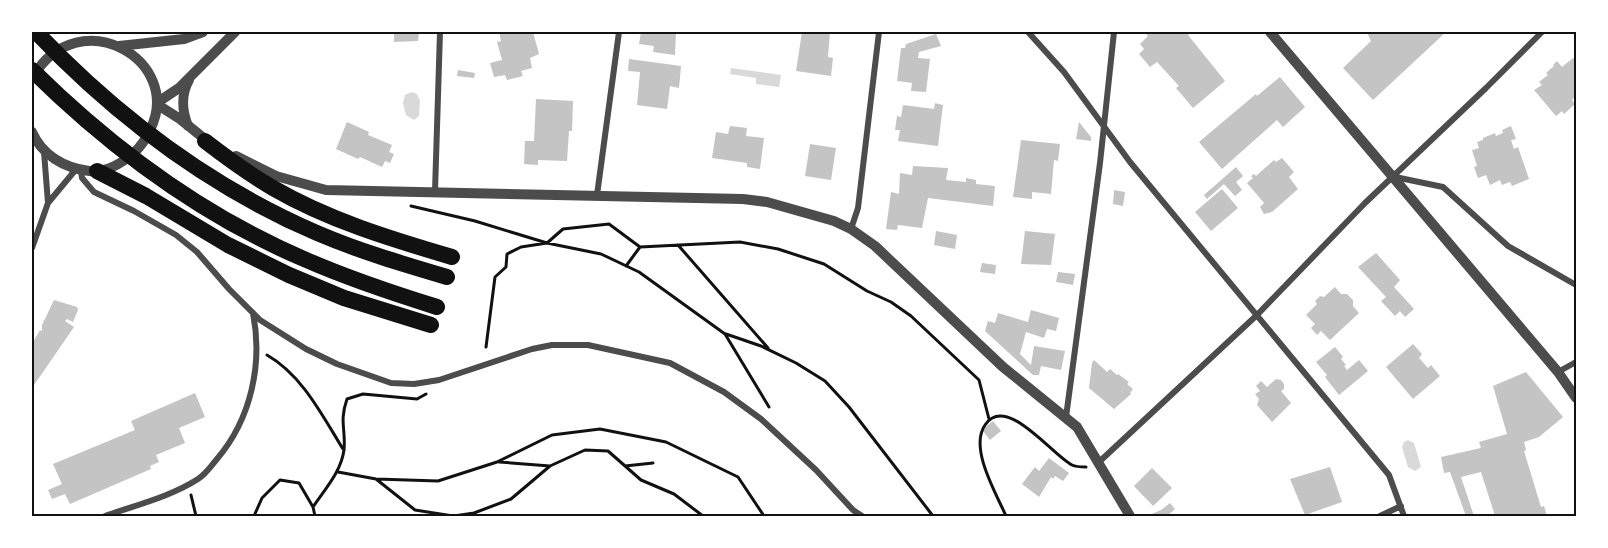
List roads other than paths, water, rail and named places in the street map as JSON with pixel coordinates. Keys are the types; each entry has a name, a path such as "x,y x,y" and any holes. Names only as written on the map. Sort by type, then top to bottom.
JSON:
{"highway":[{"path":"36,32 134,123 167,150 221,184 281,217 318,233 447,277"},
{"path":"32,70 101,134 151,172 225,220 303,260 437,307"},
{"path":"205,141 242,169 305,204 388,238 452,257"},
{"path":"85,170 146,196 228,245 289,275 355,302 431,325"}],"street":[{"path":"118,46 184,39 203,32"},
{"path":"158,103 179,88 235,32"},
{"path":"435,191 440,32"},
{"path":"597,195 619,32"},
{"path":"851,229 858,208 879,32"},
{"path":"1028,32 1064,72 1130,162 1389,475 1404,516"},
{"path":"1066,417 1100,163 1114,32"},
{"path":"1270,32 1558,372 1576,398"},
{"path":"1099,462 1257,315 1365,203 1542,32"},
{"path":"32,80 41,64 51,54 82,36 118,46 139,61 151,79 158,103 155,120 145,140 136,151 115,165 85,170 59,161 44,152"},
{"path":"188,126 184,111 184,92 196,71"},
{"path":"158,103 205,141 276,176 326,190 734,198 767,202 834,221 851,229 875,246 1010,373 1066,417 1077,428 1099,462 1130,516"},
{"path":"32,132 44,152 48,203 32,248"},
{"path":"48,203 85,170"},
{"path":"85,170 82,178 93,192 134,211 176,236 197,252 229,289 253,312 281,334 306,349 358,373 391,383 414,384 434,381 532,349 552,345 588,345 670,363 724,392 761,419 816,470 853,510 862,516"},
{"path":"1392,177 1443,187 1508,246 1576,285"},
{"path":"105,516 177,491 201,478 223,452 237,432 252,391 256,354 253,312"},
{"path":"1558,372 1576,362"},
{"path":"1380,516 1401,506"}]}
